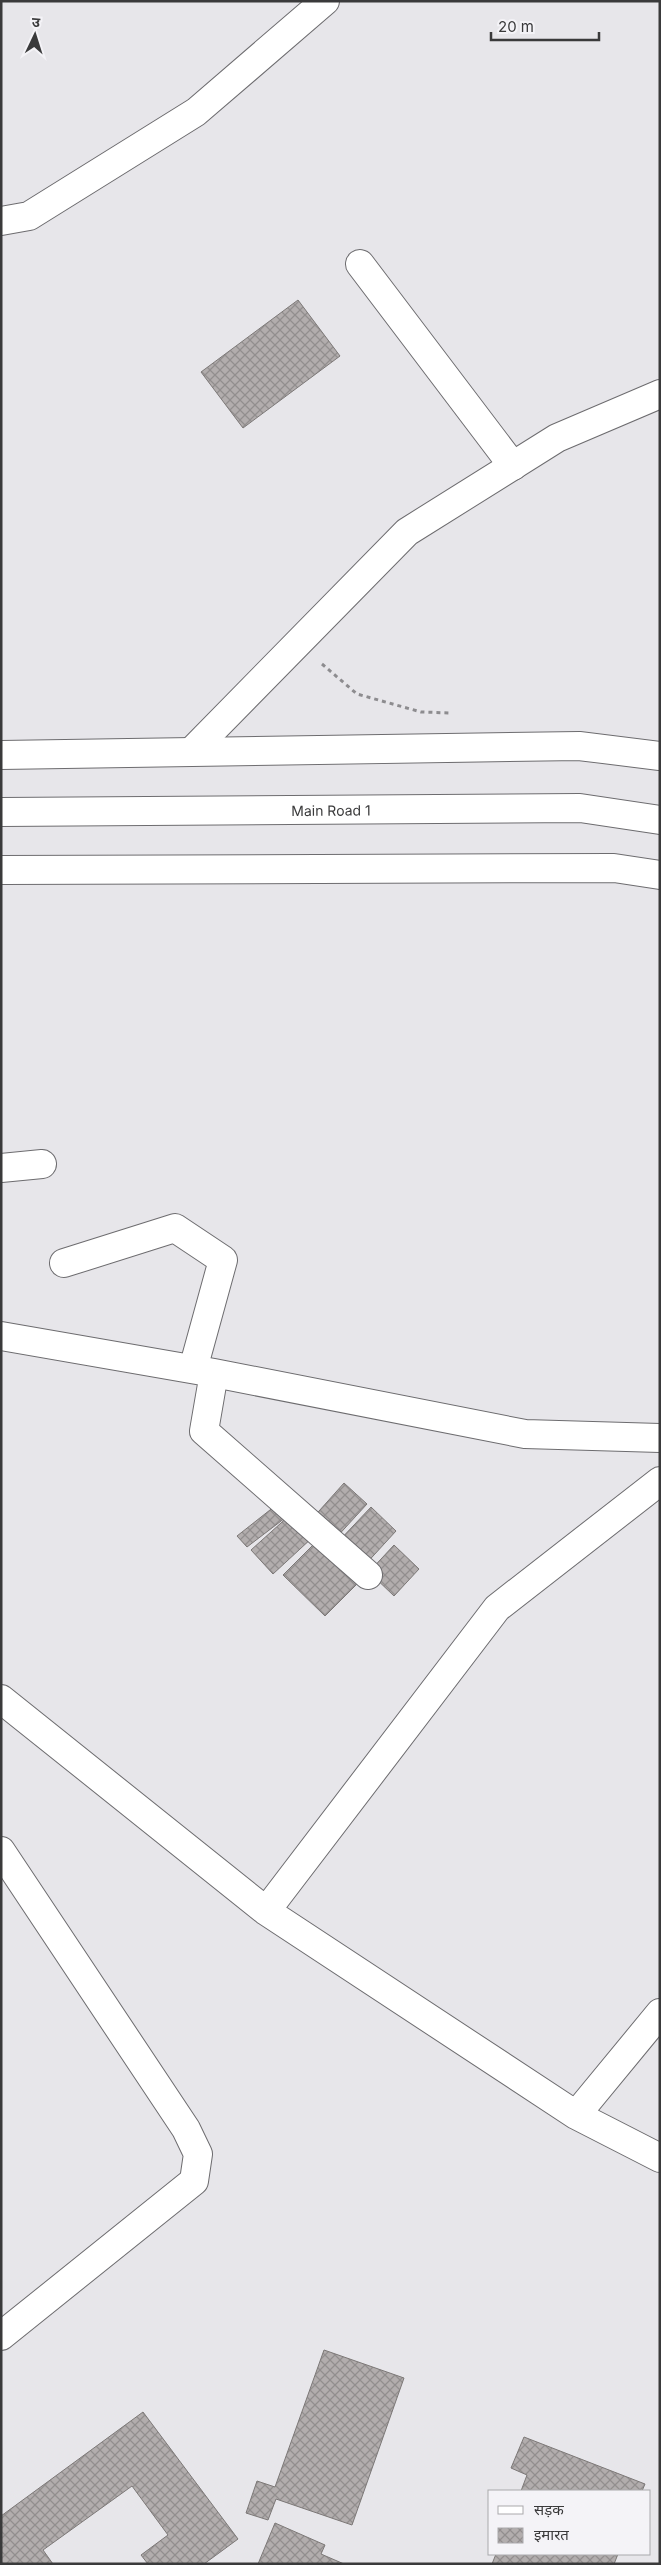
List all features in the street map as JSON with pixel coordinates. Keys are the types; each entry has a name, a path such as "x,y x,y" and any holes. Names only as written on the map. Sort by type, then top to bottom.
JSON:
{"street":[{"path":"1,221 28,216 196,112 325,1"},
{"path":"360,264 513,466"},
{"path":"192,751 408,532 557,438 660,394"},
{"path":"1,755 579,746 660,756"},
{"name":"Main Road 1","path":"1,812 580,808 660,820"},
{"path":"1,870 614,868 660,875"},
{"path":"1,1168 42,1164"},
{"path":"64,1263 175,1228 223,1260 203,1371 204,1431 368,1575"},
{"path":"1,1336 203,1371 525,1434 660,1438"},
{"path":"266,1911 498,1608 660,1481"},
{"path":"1,1699 266,1911 576,2115 660,2158"},
{"path":"1,1851 186,2129 198,2154 194,2181 1,2336"},
{"path":"576,2115 660,2013"}],"path":[{"path":"320,662 357,694 421,712 460,713"}],"building":[{"path":"298,300 340,356 243,428 201,372"},
{"path":"344,1483 367,1504 334,1540 311,1520"},
{"path":"275,1506 285,1518 247,1547 237,1536"},
{"path":"371,1507 396,1531 363,1567 337,1543"},
{"path":"291,1514 313,1537 273,1574 251,1550"},
{"path":"318,1540 360,1581 325,1616 283,1575"},
{"path":"394,1545 419,1569 394,1596 369,1572"},
{"path":"324,2350 404,2378 352,2525 276,2499 268,2520 246,2513 257,2481 275,2487"},
{"path":"143,2412 238,2539 204,2564 148,2564 141,2555 168,2535 132,2486 43,2550 53,2564 1,2564 1,2516"},
{"path":"524,2437 645,2484 642,2490 521,2490 527,2475 511,2468"},
{"path":"275,2523 325,2545 321,2554 344,2564 258,2564"},
{"path":"496,2555 618,2555 614,2564 492,2564"}]}
